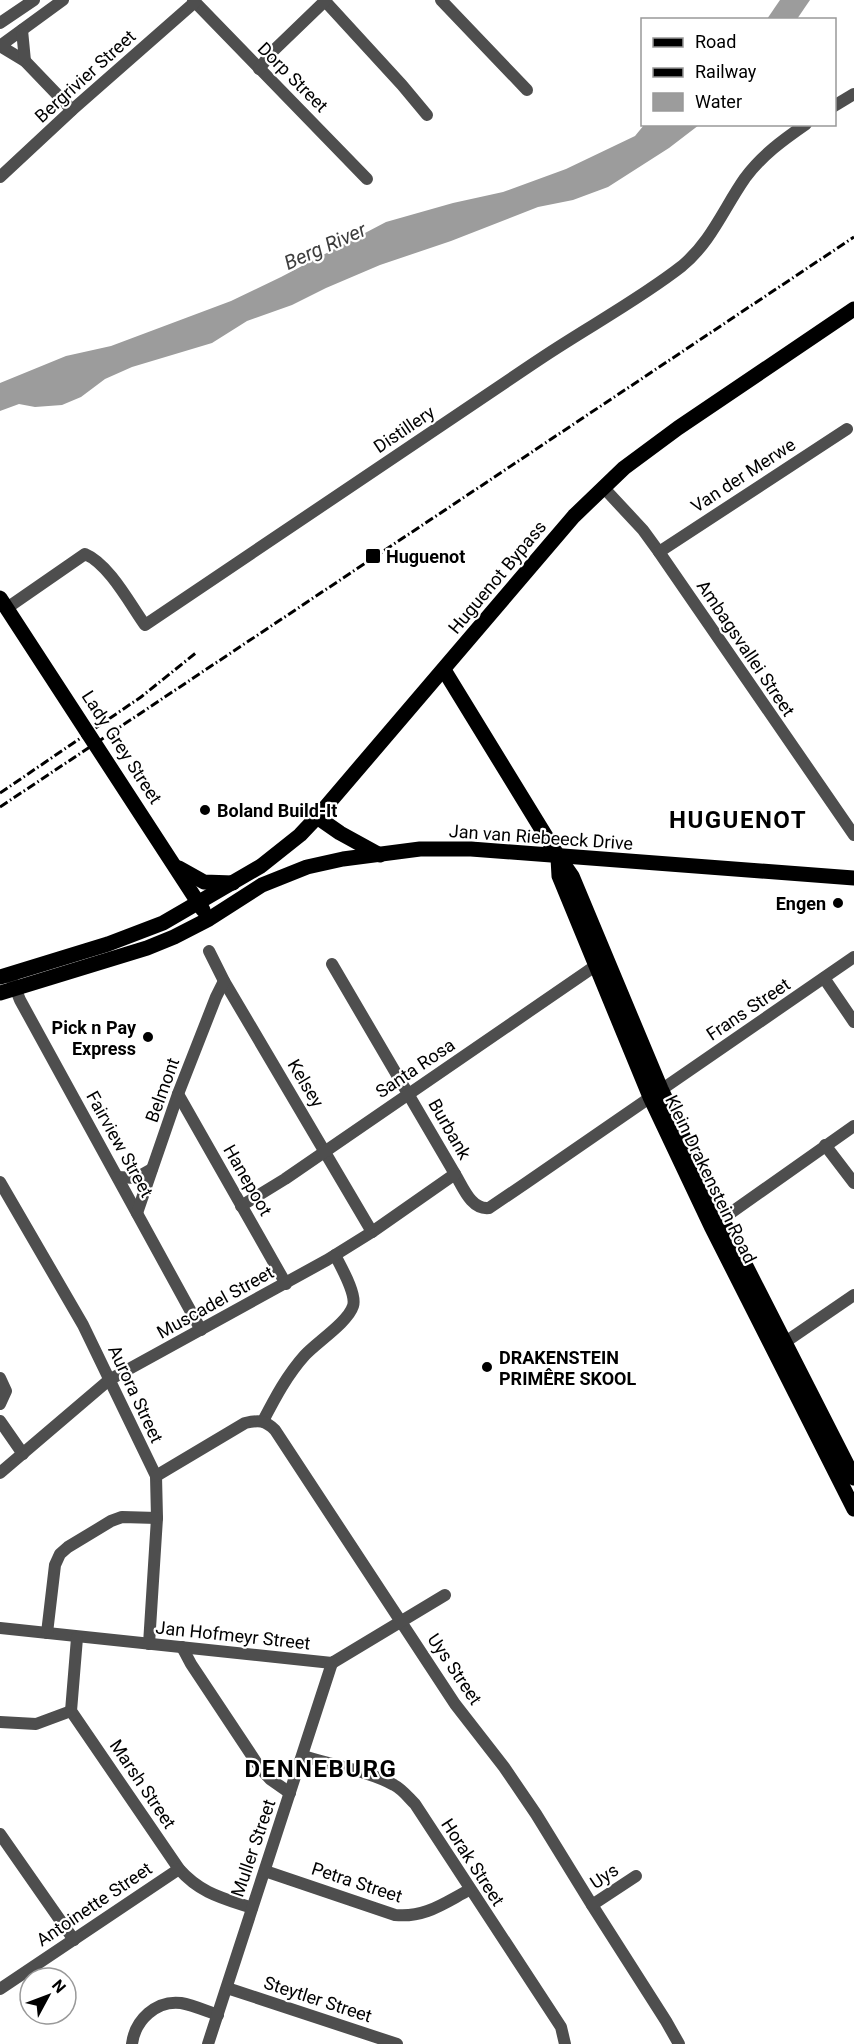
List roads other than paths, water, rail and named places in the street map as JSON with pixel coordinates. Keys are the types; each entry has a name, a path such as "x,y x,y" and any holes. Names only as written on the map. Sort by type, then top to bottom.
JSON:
{"main road":[{"name":"Huguenot Bypass","path":"200,903 280,852 317,817 574,516 603,486 678,428 854,309"},
{"name":"Lady Grey Street","path":"2,601 177,867 208,919"},
{"name":"Klein Drakenstein Road","path":"444,670 558,856 559,876 602,962 655,1093 716,1223 779,1347 849,1472 854,1509"},
{"path":"317,817 340,833 380,855"},
{"name":"Jan van Riebeeck Drive","path":"8,980 147,948 174,937 208,919 262,885 290,873 327,862 420,849 528,852 854,878"},
{"path":"177,867 204,882 233,883"},
{"name":"Jan van Riebeeck Drive","path":"0,993 8,980 152,928 200,903"}],"street":[{"path":"0,23 34,0"},
{"path":"63,0 0,46 25,61 72,110"},
{"path":"255,65 272,52 325,0 427,115"},
{"path":"441,0 527,90"},
{"name":"Dorp Street","path":"194,1 367,179"},
{"name":"Bergrivier Street","path":"0,177 194,1"},
{"path":"22,30 25,61"},
{"path":"836,105 854,94"},
{"name":"Distillery","path":"2,601 85,554 93,557 103,566 146,625 562,343 666,278 684,264 714,230 758,162 778,143 803,126"},
{"name":"Van der Merwe","path":"658,552 847,429"},
{"name":"Ambagsvallei Street","path":"603,486 643,531 854,836"},
{"name":"Kelsey","path":"210,951 224,981 326,1150 372,1232"},
{"name":"Frans Street","path":"655,1093 854,957"},
{"name":"Santa Rosa","path":"241,1206 602,962"},
{"name":"Burbank","path":"332,964 455,1174 478,1207 489,1208 655,1093"},
{"path":"824,978 854,1022"},
{"name":"Fairview Street","path":"8,980 201,1330"},
{"name":"Belmont","path":"137,1213 178,1094 224,981"},
{"name":"Hanepoot","path":"178,1094 286,1284"},
{"path":"716,1223 854,1126"},
{"path":"825,1145 854,1183"},
{"path":"118,1177 136,1178 152,1169"},
{"name":"Muscadel Street","path":"0,1473 110,1380 335,1255 455,1174"},
{"name":"Aurora Street","path":"0,1182 83,1325 156,1476 158,1518 149,1644"},
{"path":"156,1476 245,1423 263,1421 283,1383 294,1369 353,1307 354,1298 351,1288 335,1255"},
{"path":"779,1347 854,1295"},
{"path":"0,1378 6,1391 0,1404"},
{"path":"0,1421 23,1454"},
{"name":"Uys Street","path":"263,1421 275,1430 455,1704 530,1804 679,2044"},
{"path":"47,1633 55,1565 60,1554 68,1546 122,1516 158,1518"},
{"name":"Jan Hofmeyr Street","path":"0,1628 77,1638 332,1663 445,1595"},
{"path":"0,1722 36,1724 71,1711 77,1638"},
{"path":"182,1647 260,1768 270,1779 290,1793"},
{"name":"Muller Street","path":"208,2044 332,1663"},
{"name":"Marsh Street","path":"71,1711 190,1882 210,1893 252,1908"},
{"name":"Horak Street","path":"303,1756 380,1779 404,1792 415,1804 469,1890 561,2027 565,2044"},
{"path":"0,1834 74,1940"},
{"name":"Antoinette Street","path":"0,1989 179,1869"},
{"name":"Petra Street","path":"265,1871 395,1915 422,1914 469,1890"},
{"name":"Uys","path":"592,1905 636,1876"},
{"name":"Steytler Street","path":"227,1988 397,2044"},
{"path":"132,2044 139,2023 152,2010 168,2004 182,2003 218,2015"}],"water":[{"path":"780,0 810,0 798,18 768,18"},
{"path":"643,126 698,126 669,148 608,187 573,200 538,207 451,241 380,265 292,305 247,321 212,343 132,367 105,379 81,397 62,405 35,407 19,404 0,411 0,383 66,356 111,346 231,301 386,222 503,192 566,169 635,136"}],"railway":[{"path":"0,807 854,237"},
{"path":"0,793 141,697 197,652"}],"place":[{"name":"Huguenot","path":"373,556"},
{"name":"Boland Build-It","path":"205,810"},
{"name":"Engen","path":"838,903"},
{"name":"Pick n Pay Express","path":"148,1037"},
{"name":"DRAKENSTEIN PRIMÊRE SKOOL","path":"487,1367"}],"district":[{"name":"HUGUENOT","path":"738,820"},
{"name":"DENNEBURG","path":"321,1769"}],"water label":[{"name":"Berg River","path":"325,246"}]}
